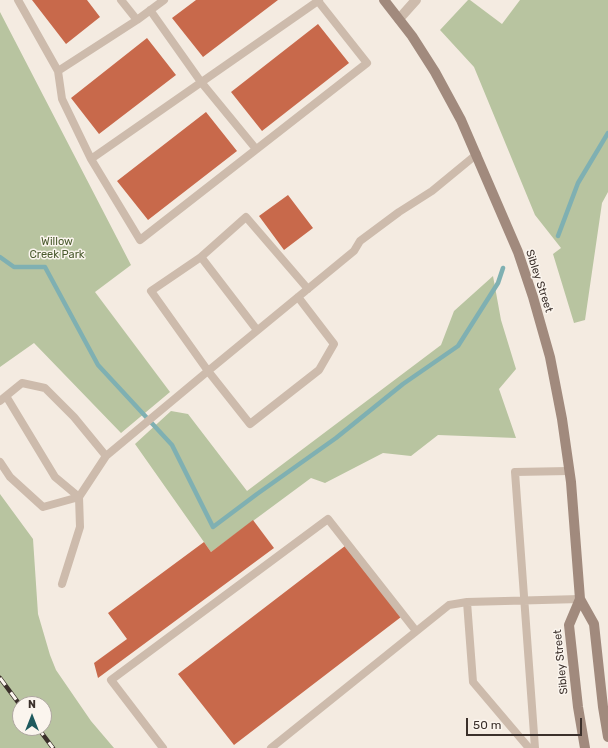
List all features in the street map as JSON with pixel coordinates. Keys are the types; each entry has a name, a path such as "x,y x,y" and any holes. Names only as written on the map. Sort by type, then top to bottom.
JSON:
{"street":[{"name":"Sibley Street","path":"384,0 412,36 435,72 461,120 477,154 518,252 533,297 550,357 562,419 569,472 580,600 594,624 606,707 608,737"},
{"path":"398,19 416,0"},
{"name":"Sibley Street","path":"580,600 569,625 578,708 585,748"}],"lane":[{"path":"18,0 58,71 62,99 91,159 140,240 367,63 318,0 91,159"},
{"path":"121,0 137,20"},
{"path":"58,71 137,20 164,0"},
{"path":"150,10 201,82 256,149"},
{"path":"62,584 80,527 79,497 106,456 354,251 360,241 398,212 432,191 477,154"},
{"path":"298,297 334,344 319,370 250,424 208,371 151,291 201,257 246,217 308,289"},
{"path":"201,257 257,330"},
{"path":"79,497 55,477 3,399 22,383 45,388 74,417 106,456"},
{"path":"0,462 10,477 43,507 79,497"},
{"path":"535,748 523,600 515,472 569,472"},
{"path":"163,748 110,680 328,519 416,631"},
{"path":"271,748 449,605 467,602 580,600"},
{"path":"467,602 473,682 529,748"}],"green space":[{"path":"468,0 502,24 520,0 608,0 608,192 602,203 585,320 574,323 553,254 561,248 535,215 474,67 440,30"},
{"name":"Willow Creek Park","path":"0,12 131,265 95,292 170,392 121,433 34,343 0,367"},
{"path":"493,276 501,320 516,369 499,389 516,438 438,435 411,456 383,453 325,483 311,478 211,552 135,444 171,411 188,414 247,491 441,345 454,311"},
{"path":"0,494 33,539 38,614 56,670 91,721 114,748 0,748"}],"building":[{"path":"32,0 87,0 100,17 66,44"},
{"path":"196,0 278,0 203,57 172,18"},
{"path":"318,24 349,63 262,131 231,92"},
{"path":"147,38 176,75 99,134 71,98"},
{"path":"206,112 237,151 148,220 117,181"},
{"path":"288,195 313,228 284,250 259,216"},
{"path":"253,520 274,548 98,678 94,663 127,639 108,613 204,542 211,552"},
{"path":"345,546 401,617 234,745 178,674"}],"waterway":[{"path":"558,236 578,183 608,133"},
{"path":"0,257 14,267 45,267 98,365 172,445 213,527 336,438 403,384 458,346 498,283 503,268"}],"railway":[{"path":"0,678 13,696"},
{"path":"44,736 53,748"}]}
